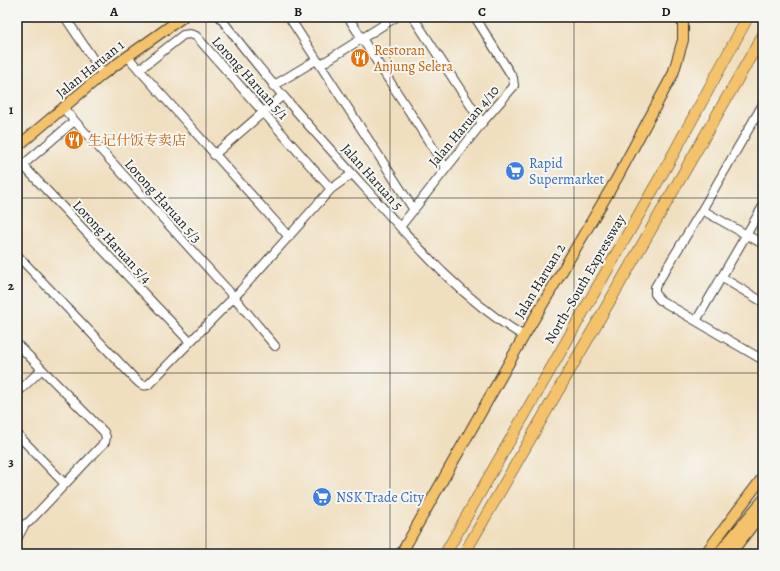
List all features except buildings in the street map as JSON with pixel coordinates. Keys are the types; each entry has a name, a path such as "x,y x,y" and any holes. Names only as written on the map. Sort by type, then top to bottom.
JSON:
{"highway":[{"name":"North–South Expressway","path":"445,554 666,167 748,17"},
{"path":"464,554 763,35"}],"main road":[{"name":"Jalan Haruan 1","path":"17,147 103,74 183,17"},
{"name":"Jalan Haruan 2","path":"401,554 524,336 617,178 672,74 683,40 684,17"},
{"path":"705,554 763,476"},
{"path":"718,554 763,500"},
{"path":"730,554 763,512"}],"street":[{"path":"65,17 103,74"},
{"name":"Jalan Haruan 5","path":"220,17 273,86 400,227 461,289 502,323 524,336"},
{"path":"289,17 414,210"},
{"path":"348,17 446,168"},
{"path":"273,86 362,39 396,17"},
{"path":"413,17 482,122"},
{"name":"Jalan Haruan 4/10","path":"400,227 482,122 511,90 514,82 475,17"},
{"name":"Lorong Haruan 5/1","path":"139,70 183,35 190,34 196,36 331,189"},
{"path":"127,56 289,237"},
{"path":"214,154 262,111 282,96"},
{"path":"763,104 702,210 655,287 654,294 660,300 763,360"},
{"name":"Lorong Haruan 5/3","path":"63,108 73,122 234,297 275,346"},
{"path":"19,165 73,122"},
{"name":"Lorong Haruan 5/4","path":"19,165 190,342"},
{"path":"18,258 135,379 142,386 145,386 234,297 331,189 352,174"},
{"path":"696,321 763,206"},
{"path":"702,210 763,244"},
{"path":"721,277 763,302"},
{"path":"17,344 41,370 104,432 106,437 104,442 65,484 29,522 25,524 17,539"},
{"path":"17,393 41,370"},
{"path":"17,434 65,484"},
{"path":"17,520 25,524"}],"waterway":[{"path":"756,554 763,547"}],"place":[{"name":"Restoran Anjung Selera","path":"360,58"},
{"name":"生记什饭专卖店","path":"74,140"},
{"name":"Rapid Supermarket","path":"515,171"},
{"name":"NSK Trade City","path":"322,497"}]}
